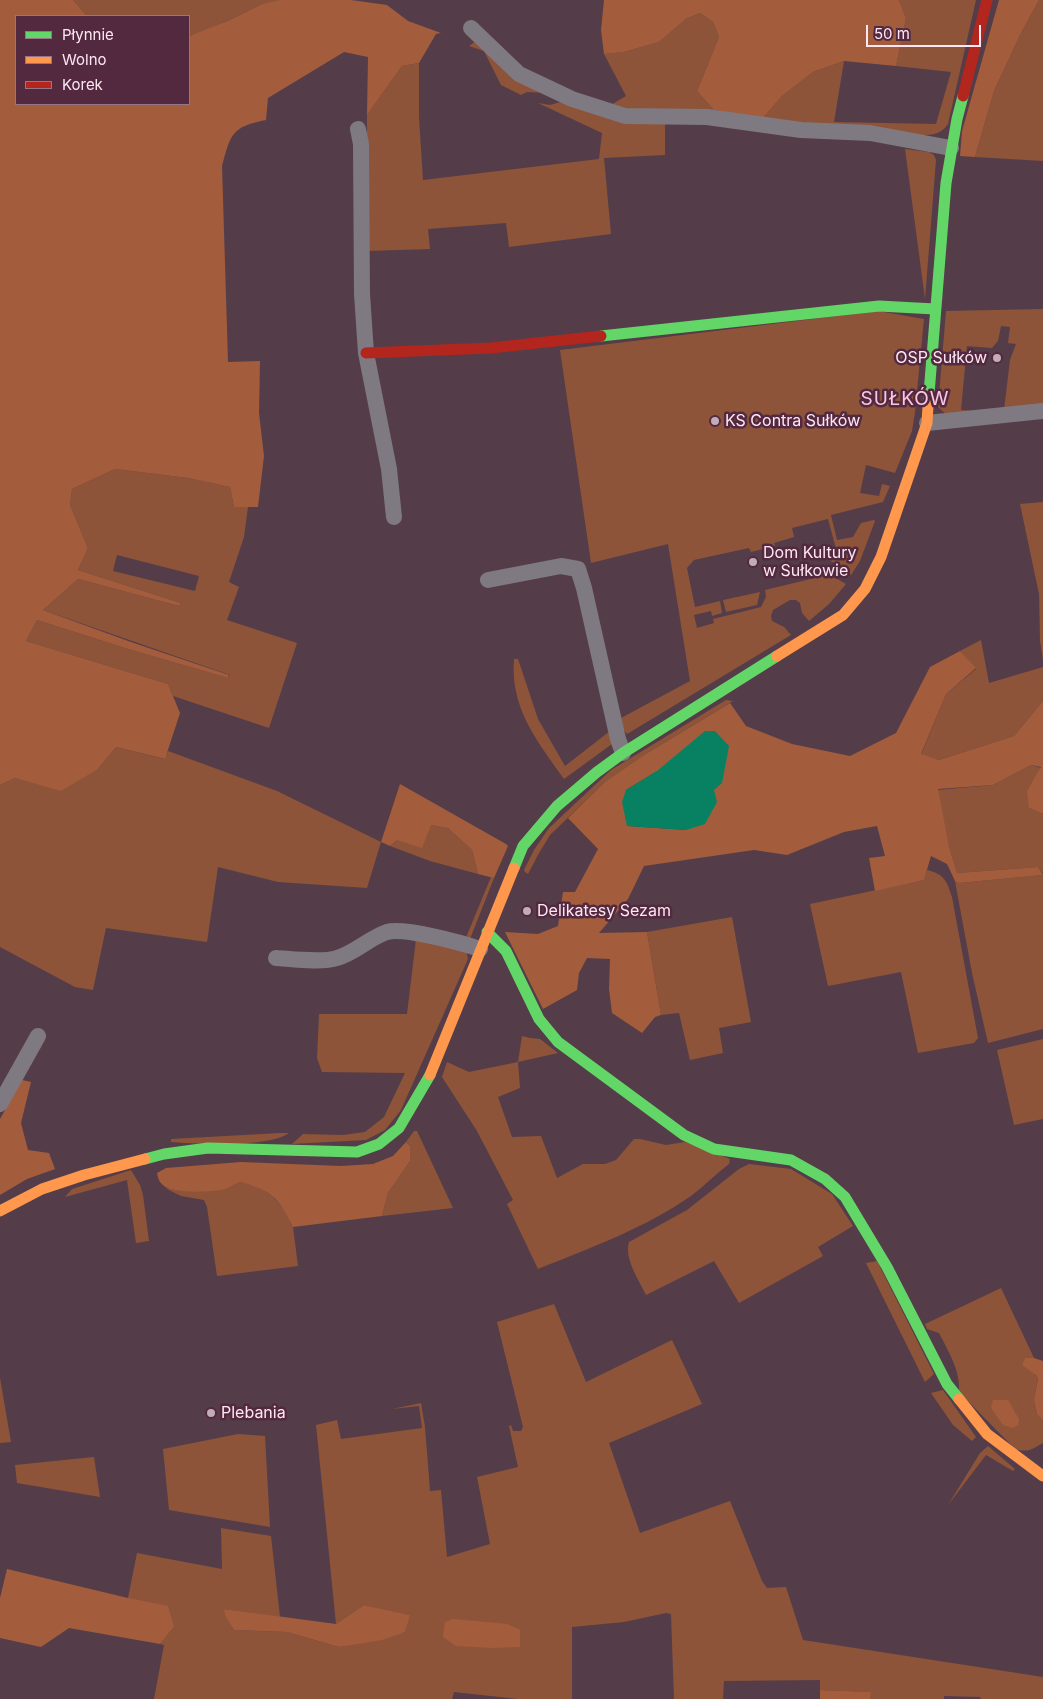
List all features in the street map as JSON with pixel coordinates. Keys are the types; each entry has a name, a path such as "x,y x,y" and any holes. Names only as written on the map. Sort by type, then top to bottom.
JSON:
{"street":[{"path":"0,1211 42,1190 84,1175 164,1154 208,1148 357,1152 379,1144 399,1128 430,1075 523,846 557,806 623,753 843,615 864,589 881,557 927,423 942,220 951,148 987,0"},
{"path":"471,28 519,74 572,99 625,116 707,116 801,130 870,133 951,148"},
{"path":"358,129 361,144 362,294 366,353 389,469 394,517"},
{"path":"366,353 491,348 879,306 935,309"},
{"path":"927,423 1043,411"},
{"path":"488,580 561,566 578,569 618,739 623,753"},
{"path":"276,958 336,959 352,952 364,943 389,932 404,931 468,944 480,949"},
{"path":"487,932 506,951 539,1019 558,1042 684,1135 714,1149 792,1160 825,1179 845,1197 887,1267 947,1384 987,1434 1043,1476"},
{"path":"0,1104 38,1036"}],"shaded area":[{"path":"0,0 73,0 86,15 15,15 15,105 190,105 190,36 263,4 279,0 351,0 387,5 408,21 441,33 436,34 419,63 402,66 367,115 368,57 344,52 268,98 266,120 239,129 228,146 222,166 228,362 260,361 259,413 264,456 258,507 234,507 230,487 188,478 115,469 72,489 70,505 88,548 78,570 181,603 179,606 78,579 43,610 229,675 228,678 37,620 26,641 168,684 180,713 165,759 116,747 97,770 61,791 15,778 0,785"},
{"path":"73,0 279,0 190,36 190,15 86,15"},
{"path":"604,0 899,0 906,18 896,66 844,61 813,72 782,96 762,119 714,110 697,91 719,37 713,22 700,13 686,19 659,42 624,52 604,54 601,30"},
{"path":"899,0 976,0 948,124 942,131 934,134 916,135 762,119 782,96 813,72 844,61 834,122 936,124 951,72 896,66 906,18"},
{"path":"999,0 1039,0 1020,35 994,91 975,157 960,156 962,131"},
{"path":"1039,0 1043,0 1043,161 975,157 994,91 1020,35"},
{"path":"700,13 713,22 719,37 697,91 714,110 632,111 609,106 626,96 604,54 624,52 659,42 686,19"},
{"path":"476,41 546,93 527,92 521,95 501,85 484,51 469,46"},
{"path":"419,63 419,118 423,180 599,159 602,133 538,103 550,105 564,101 665,123 665,155 604,158 611,234 509,247 506,223 428,229 430,249 367,251 367,115 402,66"},
{"path":"905,149 929,152 934,155 936,160 925,299"},
{"path":"1043,309 1043,405 1004,410 1010,360 1016,344 1008,343 1010,327 1001,326 998,341 992,348 967,346 961,410 985,412 948,416 938,407 946,311"},
{"path":"878,311 924,319 912,431 895,473 866,465 860,493 879,496 882,484 890,486 883,502 831,515 837,540 853,537 861,523 875,521 860,561 851,575 840,565 830,561 829,558 838,556 828,519 792,528 794,537 774,543 775,546 751,552 749,548 694,560 687,568 695,607 720,601 722,613 712,616 711,611 694,615 697,628 714,623 713,619 761,607 766,597 765,590 823,576 834,577 846,584 829,604 809,621 802,613 800,603 796,600 790,600 773,610 772,621 784,627 791,635 627,734 622,728 621,718 690,681 668,544 591,563 560,350"},
{"path":"115,469 188,478 230,487 234,507 248,507 244,537 229,582 239,587 227,620 297,643 269,728 173,696 168,684 26,641 37,620 228,678 230,675 43,610 78,579 179,606 181,603 78,570 88,548 70,505 72,489","holes":["117,555 199,576 195,591 113,571"]},
{"path":"1043,502 1043,660 1040,641 1039,594 1020,504"},
{"path":"760,592 757,605 726,612 723,600"},
{"path":"981,640 989,683 1043,667 1043,701 1014,736 939,760 921,755 946,694 976,669 960,651"},
{"path":"960,651 976,668 946,694 921,754 939,760 1014,736 1043,701 1043,814 1029,808 1027,791 1041,767 1031,765 993,785 938,789 949,846 957,873 1038,867 1043,875 959,883 955,881 947,864 931,856 924,880 875,891 869,858 885,856 877,826 844,832 787,855 754,850 644,866 628,899 599,933 647,932 661,1015 655,1017 642,1033 612,1013 609,989 610,959 587,958 579,973 577,990 543,1009 505,932 538,934 558,926 563,892 575,892 598,849 568,818 606,781 644,755 730,703 746,726 792,744 850,756 896,733 930,667","holes":["657,771 686,830 628,826 625,814 626,790"]},
{"path":"514,659 518,659 538,719 565,766 610,731 612,744 564,779 527,723 516,693"},
{"path":"726,700 733,701 644,755 606,781 550,835 528,874 525,872 524,870 534,850 549,828 611,770"},
{"path":"705,731 715,731 729,746 722,783 714,790 717,802 705,824 686,830 627,826 622,802 626,790 657,771"},
{"path":"116,747 164,759 168,751 277,791 381,842 367,888 278,882 218,867 207,942 106,928 93,990 75,987 0,947 0,785 15,778 62,790 97,770"},
{"path":"1031,765 1041,768 1029,808 1043,814 1043,874 1038,867 957,873 937,790 993,785"},
{"path":"400,784 508,846 494,878 478,874 472,850 448,828 431,825 422,848 397,840 390,846 381,842"},
{"path":"431,825 448,828 472,850 478,874 430,861 390,846 397,840"},
{"path":"927,870 944,879 952,897 978,1038 974,1043 918,1053 901,972 828,986 810,904 924,880"},
{"path":"1043,875 1043,1029 988,1043 972,973 955,881 959,883"},
{"path":"491,877 494,878 470,939 465,940"},
{"path":"732,917 751,1022 719,1028 723,1053 690,1060 679,1013 661,1015 647,932"},
{"path":"416,939 466,949 468,959 401,1110 385,1130 366,1140 292,1144 303,1134 343,1135 365,1132 384,1117 405,1073 322,1072 317,1058 319,1014 407,1014"},
{"path":"522,1036 540,1039 558,1053 518,1062"},
{"path":"1043,1039 1043,1119 1014,1125 997,1050"},
{"path":"447,1062 469,1072 518,1062 520,1088 498,1097 512,1137 541,1136 557,1178 583,1164 605,1164 616,1160 634,1139 666,1145 685,1142 730,1159 729,1164 691,1196 655,1218 617,1237 538,1269 507,1204 513,1200 477,1131 442,1077"},
{"path":"22,1080 31,1082 21,1123 28,1150 49,1153 55,1169 27,1179 0,1195 0,1119"},
{"path":"414,1131 417,1131 453,1208 382,1216 388,1193 410,1161 410,1146 406,1142"},
{"path":"289,1133 279,1138 250,1143 171,1142 171,1139"},
{"path":"406,1142 410,1146 410,1161 388,1193 382,1216 293,1227 278,1202 267,1192 259,1188 240,1182 220,1190 194,1192 169,1189 159,1180 157,1173 166,1168 241,1162 341,1166 373,1164 393,1156"},
{"path":"749,1164 791,1169 832,1194 853,1226 818,1247 823,1256 739,1303 714,1261 646,1295 630,1262 629,1242 687,1210 739,1169"},
{"path":"131,1170 140,1185 143,1195 149,1241 136,1243 127,1180 65,1197 72,1189"},
{"path":"240,1182 260,1187 272,1196 285,1210 293,1227 298,1266 217,1276 207,1207 204,1200 181,1196 165,1188 181,1191 226,1189"},
{"path":"877,1261 934,1374 925,1382 866,1263"},
{"path":"1001,1288 1034,1358 1025,1358 1038,1379 1034,1400 1037,1414 1043,1421 1043,1443 1033,1449 1015,1449 959,1392 958,1376 950,1354 939,1333 927,1329 925,1324"},
{"path":"554,1304 586,1382 672,1340 702,1404 609,1443 640,1533 730,1501 762,1581 767,1588 786,1587 803,1640 1043,1677 1043,1699 981,1699 980,1697 944,1696 944,1699 870,1699 870,1692 820,1690 820,1680 724,1681 723,1699 674,1699 671,1614 666,1613 624,1622 572,1627 572,1699 518,1699 454,1692 452,1699 154,1699 164,1645 160,1644 174,1627 128,1598 137,1553 222,1569 221,1528 271,1536 280,1617 224,1609 234,1630 287,1632 339,1647 405,1632 409,1615 364,1605 336,1624 316,1425 337,1420 341,1439 422,1428 419,1406 392,1409 421,1403 425,1427 430,1491 441,1490 447,1557 490,1544 477,1477 518,1467 509,1426 511,1425 513,1431 521,1431 523,1427 497,1322"},
{"path":"1025,1358 1043,1361 1043,1421 1037,1414 1034,1400 1038,1379 1036,1375 1022,1365"},
{"path":"0,1378 11,1442 0,1443"},
{"path":"943,1390 976,1437 972,1441 953,1425 931,1393"},
{"path":"993,1400 1008,1400 1019,1419 1018,1425 1013,1428 1003,1425 991,1408"},
{"path":"238,1434 265,1436 270,1527 169,1510 163,1449"},
{"path":"988,1446 1015,1469 1013,1471 986,1455 948,1505 980,1453"},
{"path":"94,1457 100,1497 17,1483 15,1465"},
{"path":"7,1569 168,1606 174,1627 160,1644 69,1628 41,1647 0,1638 0,1598"},
{"path":"364,1605 410,1615 405,1632 382,1640 339,1647 287,1632 234,1630 225,1615 224,1609 336,1624"},
{"path":"453,1619 507,1624 520,1630 520,1647 456,1646 443,1637 445,1622"},
{"path":"820,1690 871,1692 870,1699 820,1699"}],"traffic: fast":[{"path":"928,406 946,183 963,96"},
{"path":"601,336 879,306 935,309"},
{"path":"514,868 523,846 557,806 597,772 623,753 777,656"},
{"path":"487,932 506,951 539,1019 558,1042 684,1135 714,1149 791,1160 825,1179 845,1197 887,1267 947,1384 959,1399"},
{"path":"145,1159 164,1154 208,1148 357,1152 379,1144 399,1128 430,1075"}],"traffic: slow":[{"path":"777,656 843,615 865,589 881,557 927,423 928,406"},
{"path":"430,1075 514,868"},
{"path":"0,1211 42,1189 84,1175 145,1159"},
{"path":"959,1399 987,1434 1043,1476"}],"traffic: jam":[{"path":"963,96 987,0"},
{"path":"366,353 491,348 601,336"}],"place":[{"name":"OSP Sułków","path":"997,358"},
{"name":"KS Contra Sułków","path":"715,421"},
{"name":"Dom Kultury w Sułkowie","path":"753,562"},
{"name":"Delikatesy Sezam","path":"527,911"},
{"name":"Plebania","path":"211,1413"}],"district":[{"name":"SUŁKÓW","path":"905,399"}]}
